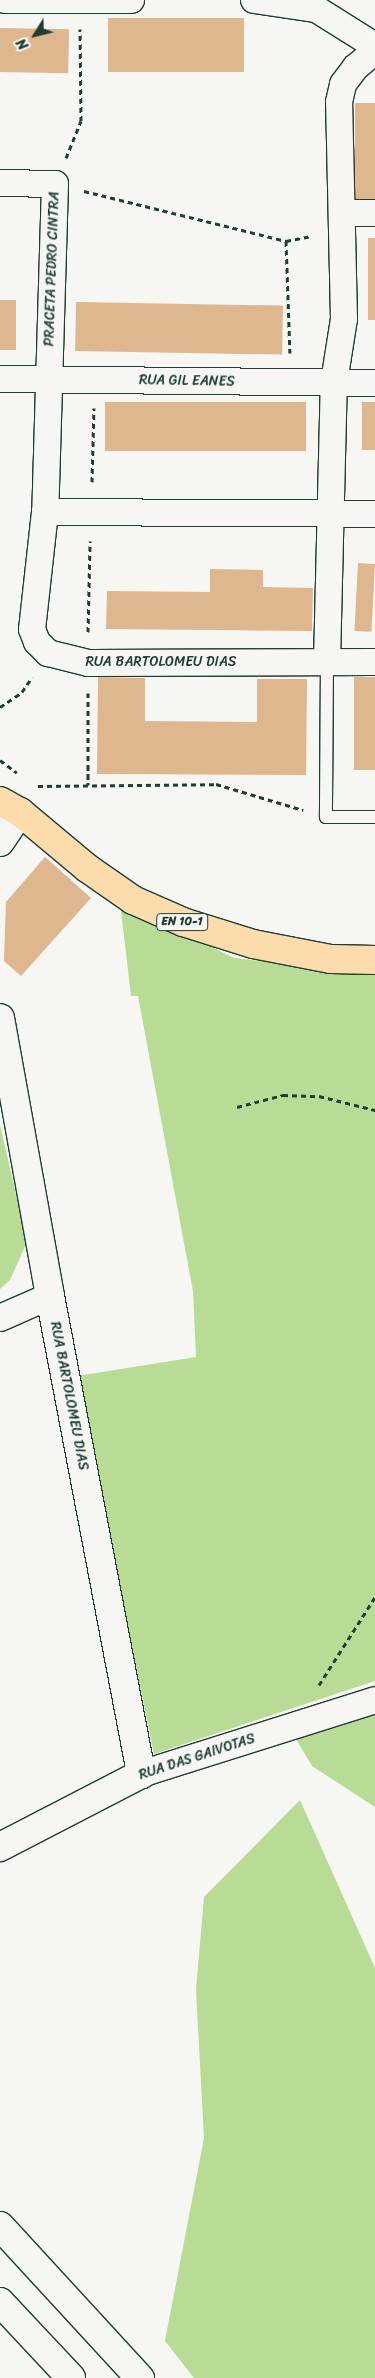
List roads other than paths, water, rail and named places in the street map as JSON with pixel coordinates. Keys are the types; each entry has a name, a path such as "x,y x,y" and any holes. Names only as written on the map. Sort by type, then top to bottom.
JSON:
{"main road":[{"name":"EN 10-1","path":"10,779 10,807 87,868 133,900 183,922 253,944 330,958 375,960"}],"street":[{"path":"6,0 131,0"},
{"path":"254,0 316,9 375,46"},
{"path":"327,662 329,513 334,382 344,319 339,102 344,84 356,67 375,51"},
{"name":"PRACETA PEDRO CINTRA","path":"0,183 55,184 48,379"},
{"path":"342,221 375,213"},
{"name":"RUA GIL EANES","path":"0,379 375,382"},
{"path":"48,379 45,512 375,514"},
{"name":"RUA BARTOLOMEU DIAS","path":"45,512 32,629 37,642 48,654 88,663 375,662"},
{"path":"0,842 10,807"},
{"name":"RUA BARTOLOMEU DIAS","path":"0,1018 50,1296 141,1774"},
{"path":"0,1318 50,1296"},
{"name":"RUA DAS GAIVOTAS","path":"0,1847 141,1774 375,1700"},
{"path":"0,2226 140,2378"},
{"path":"0,2302 71,2378"}],"lane":[{"path":"327,662 326,817 375,817"}]}
